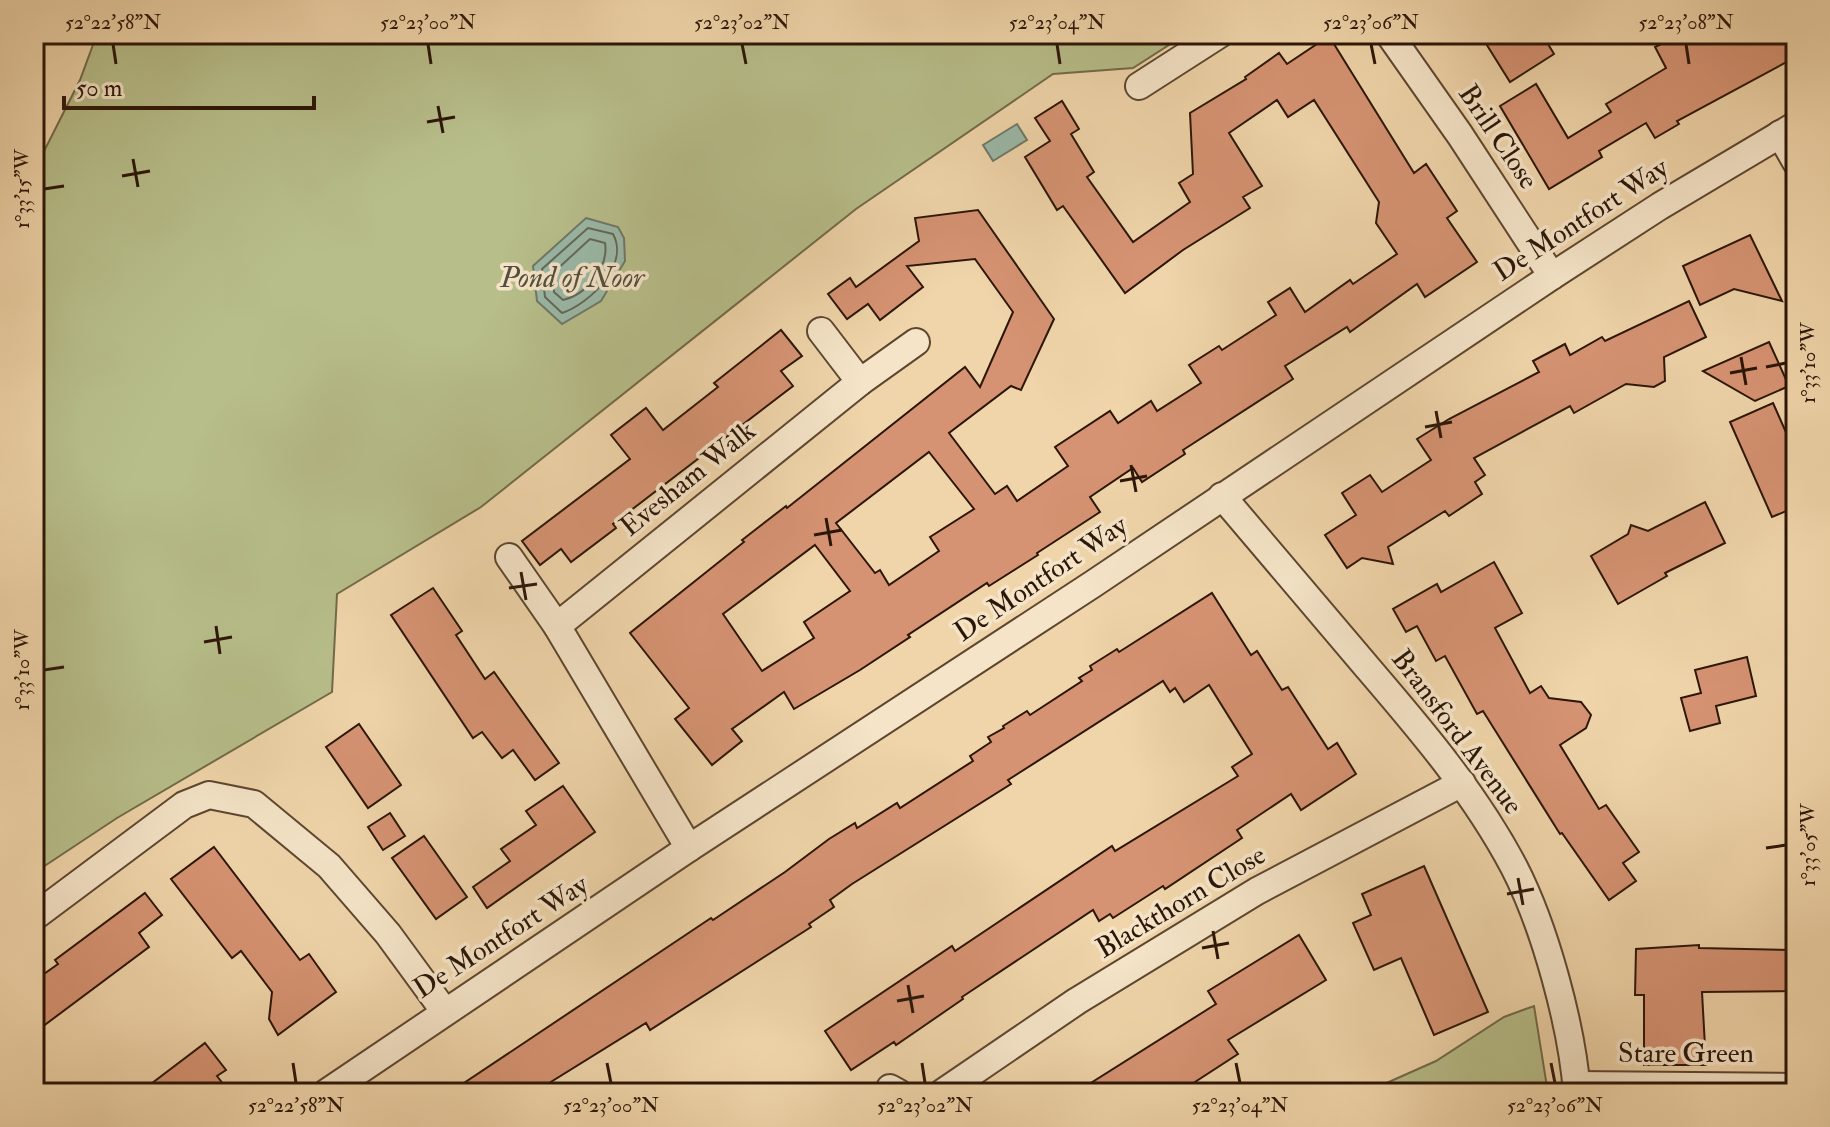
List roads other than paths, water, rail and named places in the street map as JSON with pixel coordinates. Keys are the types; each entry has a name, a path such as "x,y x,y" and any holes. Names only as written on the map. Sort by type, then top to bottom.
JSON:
{"street":[{"path":"1139,86 1220,34"},
{"name":"Brill Close","path":"1389,34 1460,135 1552,276"},
{"path":"1788,129 1796,162"},
{"name":"De Montfort Way","path":"326,1093 689,848 1552,276 1788,129"},
{"path":"821,331 860,382"},
{"name":"Evesham Walk","path":"557,626 860,382 916,342"},
{"name":"Bransford Avenue","path":"1222,496 1414,721 1490,825 1515,869 1529,903 1559,994 1577,1089"},
{"path":"509,557 557,626 689,848"},
{"name":"Blackthorn Close","path":"942,1093 1077,1001 1257,891 1462,783"},
{"path":"34,917 184,805 209,795 254,804 329,866 388,934 445,1012"},
{"name":"Stare Green","path":"1577,1089 1796,1087"}],"water":[{"path":"1017,124 1027,140 993,161 983,145"},
{"name":"Pond of Noor","path":"586,218 618,227 624,238 625,261 601,301 562,324 537,301 533,266"}]}
